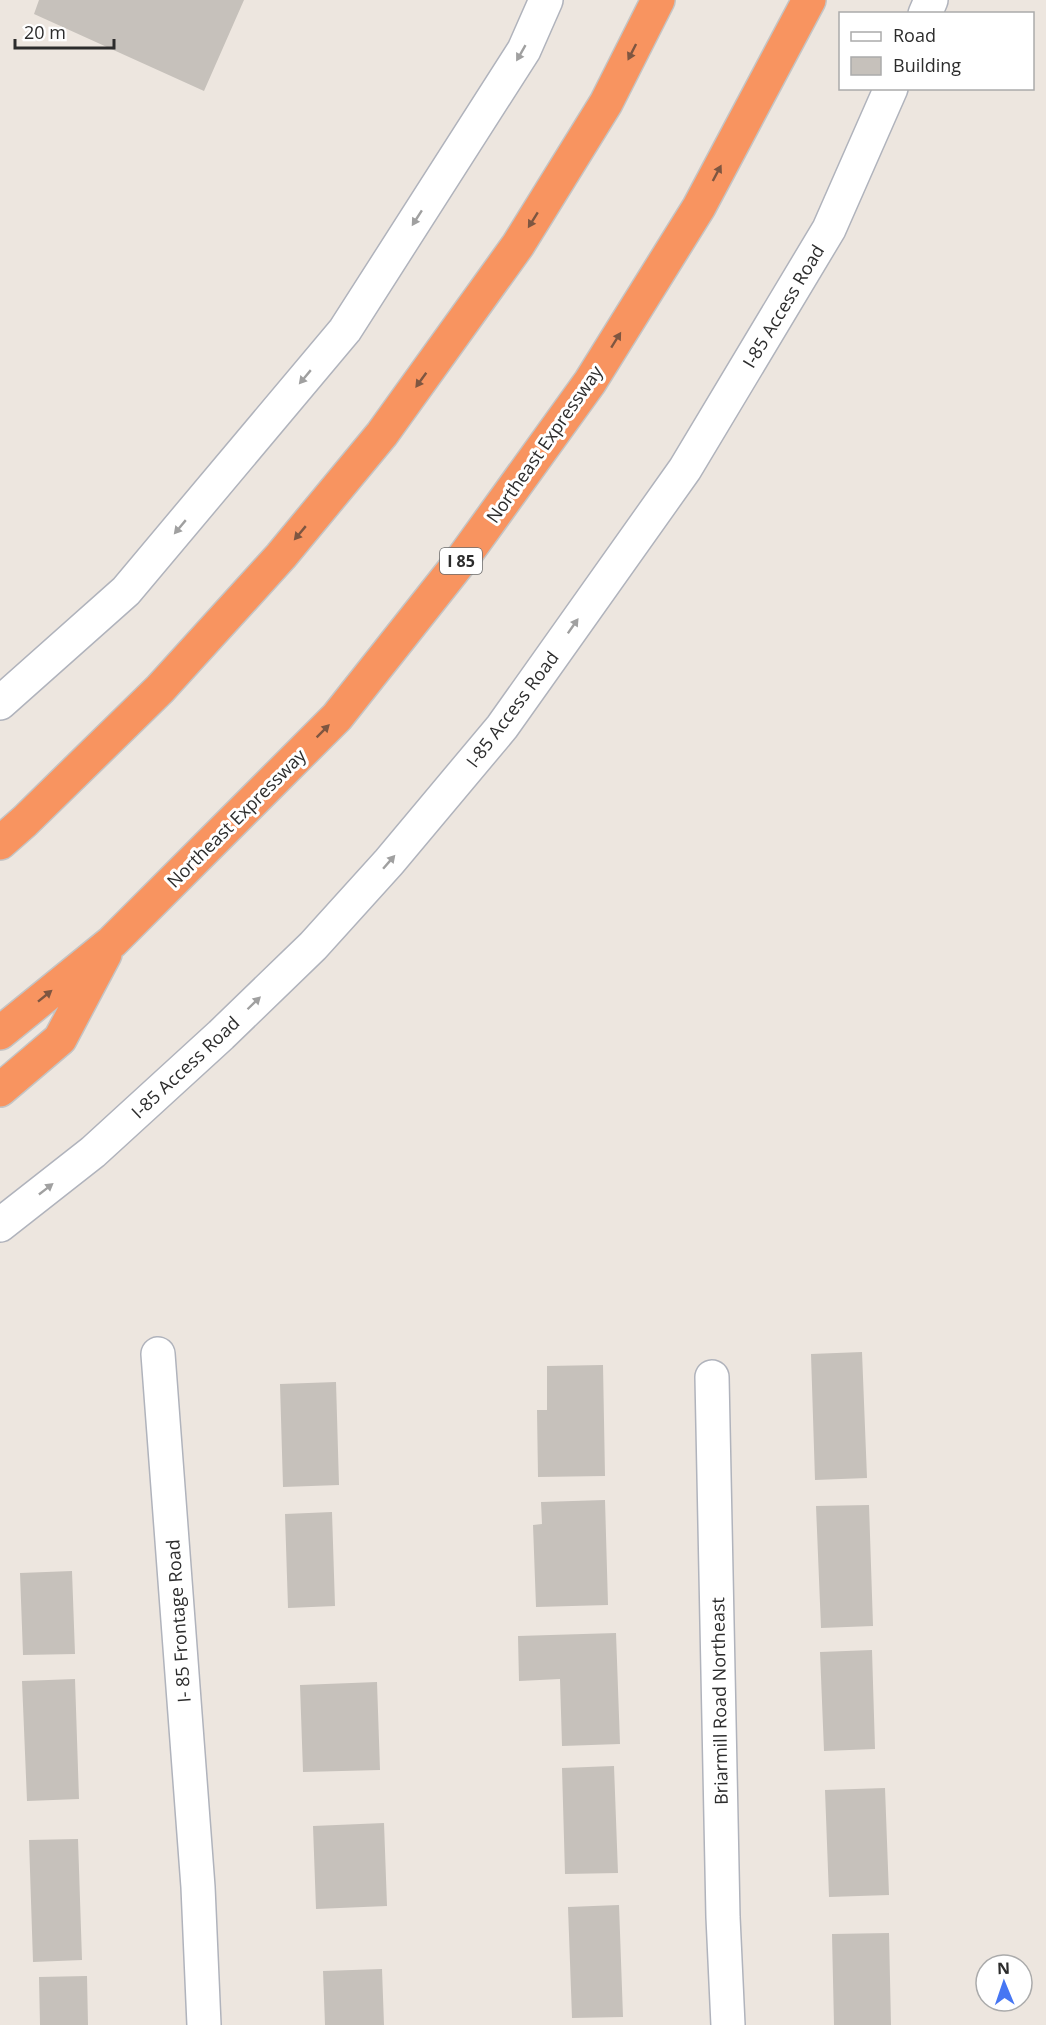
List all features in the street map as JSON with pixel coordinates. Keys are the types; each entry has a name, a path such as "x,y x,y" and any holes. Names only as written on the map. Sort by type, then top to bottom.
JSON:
{"highway":[{"path":"0,843 160,689 281,556 382,434 518,245 606,103 658,0"},
{"name":"Northeast Expressway","path":"0,1033 112,942 337,717 463,558 590,382 687,226 809,0"},
{"path":"0,1090 60,1039 112,942"}],"main road":[{"path":"0,703 126,591 345,330 524,50 546,0"},
{"name":"I-85 Access Road","path":"0,1225 93,1152 221,1035 304,954 389,862 502,727 685,469 829,229 890,90"},
{"name":"I- 85 Frontage Road","path":"158,1354 198,1887 204,2025"},
{"name":"Briarmill Road Northeast","path":"712,1377 728,2025"}],"building":[{"path":"39,0 244,0 204,91 34,14"},
{"path":"862,1352 867,1478 815,1480 811,1354"},
{"path":"603,1365 605,1476 538,1477 537,1410 547,1410 547,1366"},
{"path":"336,1382 339,1485 283,1487 280,1384"},
{"path":"605,1500 608,1605 536,1607 533,1525 542,1524 541,1502"},
{"path":"869,1505 873,1626 821,1628 816,1506"},
{"path":"332,1512 335,1606 288,1608 285,1514"},
{"path":"72,1571 75,1654 23,1655 20,1573"},
{"path":"616,1633 620,1744 562,1746 560,1679 519,1681 518,1636"},
{"path":"872,1650 875,1749 824,1751 820,1652"},
{"path":"75,1679 79,1799 27,1801 22,1681"},
{"path":"377,1682 380,1770 303,1772 300,1685"},
{"path":"614,1766 618,1873 565,1874 562,1768"},
{"path":"885,1788 889,1895 829,1897 825,1790"},
{"path":"384,1823 387,1906 316,1909 313,1826"},
{"path":"78,1839 82,1960 33,1962 29,1840"},
{"path":"619,1905 623,2017 572,2018 568,1907"},
{"path":"889,1933 891,2025 834,2025 832,1934"},
{"path":"382,1969 384,2025 325,2025 323,1971"},
{"path":"87,1976 88,2025 40,2025 39,1977"}]}
